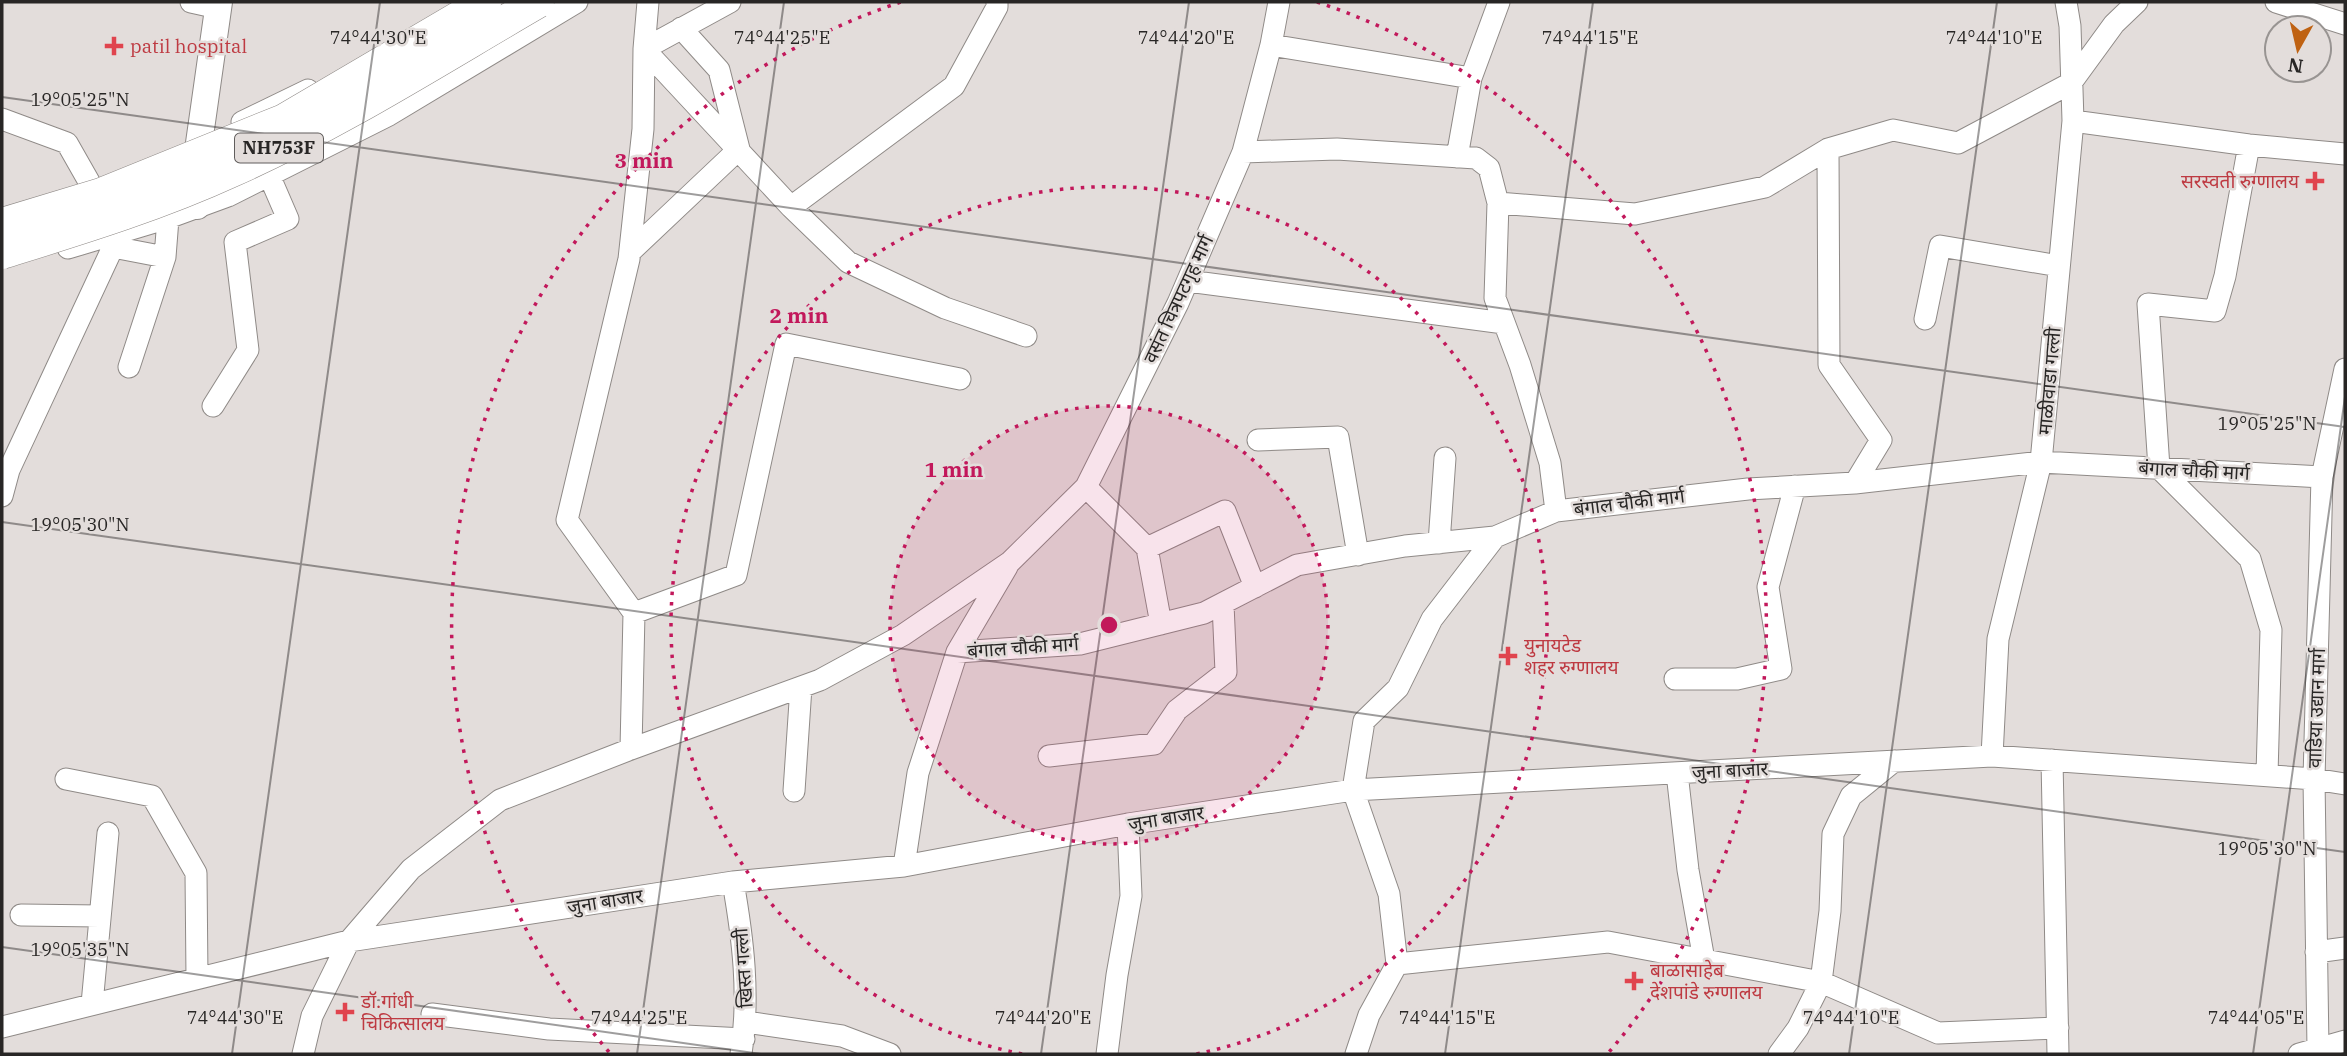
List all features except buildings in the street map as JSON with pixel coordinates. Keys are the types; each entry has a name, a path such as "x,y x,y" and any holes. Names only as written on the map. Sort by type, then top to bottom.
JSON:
{"highway":[{"name":"NH753F","path":"2,224 101,194 284,120 485,2"},
{"name":"NH753F","path":"2,253 151,204 231,172 350,111 538,2"}],"main road":[{"path":"197,206 199,143 218,5"}],"street":[{"path":"191,2 218,5"},
{"path":"2,213 92,187 173,155 351,69 461,2"},
{"path":"2,268 111,242 228,196 389,115 577,2"},
{"path":"631,749 634,613 567,520 630,252 643,130 644,49 648,2"},
{"path":"644,49 730,2"},
{"path":"791,207 954,86 997,7 997,2"},
{"name":"वसंत चित्रपटगृह मार्ग","path":"1010,562 1086,487 1188,281 1243,152 1271,45 1279,2"},
{"path":"1457,157 1471,78 1499,2"},
{"name":"माळीवाडा गल्ली","path":"1992,756 1998,639 2041,462 2073,121 2070,26 2066,2"},
{"path":"1498,203 1635,214 1765,187 1828,149 1893,130 1958,143 2071,83 2114,24 2137,2"},
{"path":"2276,2 2345,24"},
{"path":"681,28 719,70 739,149"},
{"path":"1271,45 1471,78"},
{"path":"644,49 791,207 848,262 945,308 1026,336"},
{"path":"2,119 67,143 92,187 111,242 9,470 2,496"},
{"path":"2073,121 2249,145 2345,154"},
{"path":"2249,145 2225,276 2215,312 2148,304 2159,468 2249,559 2271,630 2267,775"},
{"path":"630,252 739,149"},
{"path":"1243,152 1337,149 1476,158 1489,168 1498,203 1495,298 1520,365 1550,463 1556,510"},
{"path":"1828,149 1829,365 1881,440 1855,483"},
{"path":"129,367 164,257 173,155"},
{"path":"213,406 247,350 235,243 288,219 269,175"},
{"path":"111,242 164,257"},
{"path":"1925,319 1940,247 2059,266"},
{"path":"1188,281 1504,323"},
{"path":"634,613 736,575 786,344 960,379"},
{"name":"वाडिया उद्यान मार्ग","path":"2312,1052 2316,951 2314,779 2322,477 2345,369"},
{"path":"1258,440 1338,437 1357,555"},
{"path":"1439,543 1445,458"},
{"name":"बंगाल चौकी मार्ग","path":"957,652 1080,644 1161,625 1204,614 1297,565 1495,537 1556,510 1748,489 1855,483 2041,462 2322,477"},
{"path":"1675,679 1737,679 1781,668 1768,587 1795,486"},
{"path":"1086,487 1147,548 1161,625"},
{"path":"1147,548 1225,511 1255,587"},
{"path":"1356,1054 1369,1015 1397,964 1389,894 1353,790 1364,721 1398,688 1432,619 1495,537"},
{"path":"904,866 918,773 957,652 1010,562"},
{"path":"305,1053 312,1016 349,941 411,869 500,800 821,680 903,635 1010,562"},
{"path":"1049,756 1154,744 1177,710 1226,672 1223,604"},
{"path":"794,791 801,687"},
{"name":"जुना बाजार","path":"2,1027 349,941 733,882 904,866 1128,824 1353,790 1992,756 2267,775 2345,784"},
{"path":"2052,760 2058,1054"},
{"path":"1779,1054 1798,1028 1821,982 1830,911 1833,834 1851,796 1894,761"},
{"path":"1677,773 1688,870 1704,960"},
{"path":"66,779 152,796 196,873 197,978"},
{"path":"1107,1054 1131,896 1128,824"},
{"path":"92,1004 108,833"},
{"name":"खिस्त गल्ली","path":"733,882 744,945 744,1038"},
{"path":"21,915 100,916"},
{"path":"1397,964 1608,942 1821,982 1938,1033 2058,1028"},
{"path":"2316,951 2345,948"},
{"path":"432,1014 549,1028 842,1045 890,1054"},
{"path":"2312,1052 2345,1041"}],"place":[{"name":"patil hospital","path":"114,46"},
{"name":"सरस्वती रुग्णालय","path":"2315,181"},
{"name":"युनायटेड शहर रुग्णालय","path":"1508,656"},
{"name":"बाळासाहेब देशपांडे रुग्णालय","path":"1634,981"},
{"name":"डॉ.गांधी चिकित्सालय","path":"345,1012"}]}
